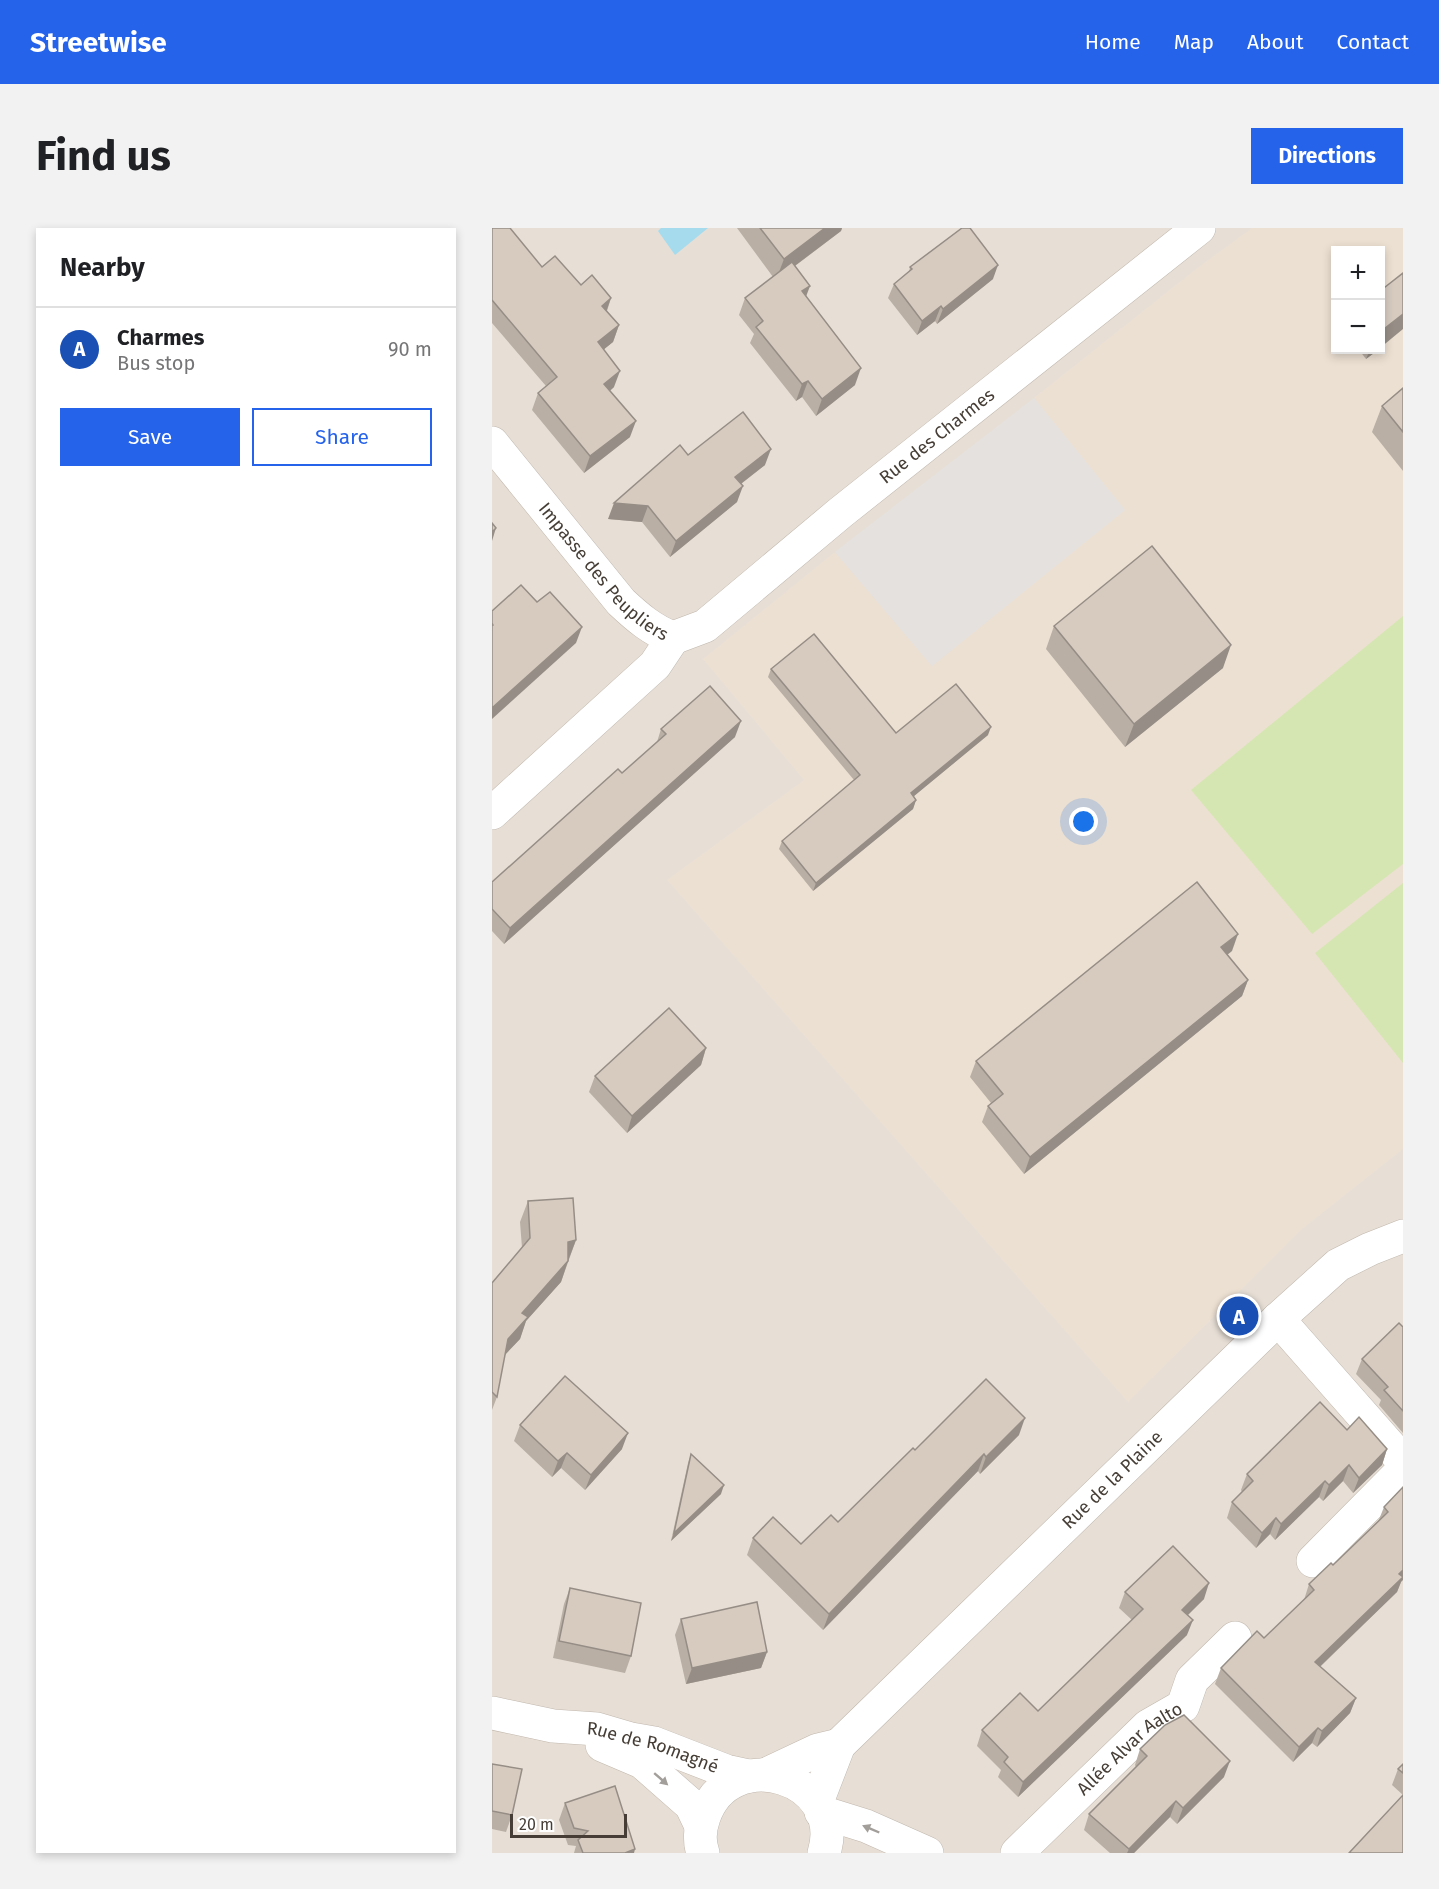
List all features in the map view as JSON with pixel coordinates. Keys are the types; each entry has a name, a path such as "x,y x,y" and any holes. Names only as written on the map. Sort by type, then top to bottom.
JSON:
{"street":[{"name":"Rue des Charmes","path":"673,638 705,626 827,523 1199,228"},
{"name":"Impasse des Peupliers","path":"492,443 621,602 640,620 659,633 673,638 655,665 492,813"},
{"name":"Rue de la Plaine","path":"819,1807 839,1745 1278,1319 1338,1265 1403,1236"},
{"path":"1278,1319 1403,1461"},
{"path":"1313,1561 1403,1470"},
{"name":"Allée Alvar Aalto","path":"1017,1853 1148,1726 1183,1706 1192,1680 1234,1638"},
{"name":"Rue de Romagné","path":"492,1713 553,1726 597,1729 654,1743 726,1771 786,1778 803,1788 819,1807"},
{"name":"Rue de Romagné","path":"553,1726 642,1762 691,1805 701,1845"},
{"name":"Rue de la Plaine","path":"701,1845 707,1809 718,1794 732,1782 758,1775 818,1750 839,1745"},
{"path":"819,1807 866,1826 912,1852"},
{"path":"819,1807 827,1829 824,1853"}],"shaded area":[{"path":"492,228 1403,228 1403,1853 492,1853"},
{"path":"1252,228 1403,228 1403,1149 1302,1229 1128,1402 667,880 804,780 703,659 835,552 932,666 1124,510 1034,398 1196,269"},
{"path":"1034,398 1125,510 932,666 835,552"}],"green space":[{"path":"1403,616 1403,864 1312,934 1191,790"},
{"path":"1403,883 1403,1063 1315,953"}],"water":[{"path":"661,228 708,228 675,255 658,231"}],"building":[{"path":"492,228 510,228 542,267 555,256 581,285 592,275 611,298 602,306 619,325 598,342 620,371 604,384 636,421 590,456 538,393 557,377 492,300"},
{"path":"760,228 825,228 784,259"},
{"path":"962,228 970,228 998,265 943,309 941,306 922,321 894,284 912,269 910,267"},
{"path":"792,262 810,286 802,291 861,368 822,399 808,381 802,384 756,327 763,321 745,298"},
{"path":"1403,273 1403,314 1385,328 1385,300 1385,287"},
{"path":"1403,388 1403,432 1382,406"},
{"path":"743,412 771,449 735,477 743,486 676,541 648,506 614,503 680,445 688,455"},
{"path":"1152,546 1231,645 1134,724 1054,626"},
{"path":"521,585 537,602 550,592 582,627 492,708 492,611"},
{"path":"814,634 896,733 956,684 991,727 911,793 916,800 816,883 782,841 860,775 771,669"},
{"path":"710,686 741,721 510,928 492,909 492,882 618,769 622,773 666,734 661,729"},
{"path":"1197,882 1238,934 1221,947 1248,980 1030,1157 988,1106 1003,1094 976,1061"},
{"path":"669,1008 706,1048 632,1116 595,1076"},
{"path":"573,1198 576,1240 568,1242 568,1261 522,1313 528,1317 508,1339 497,1397 492,1392 492,1283 530,1238 528,1201"},
{"path":"1399,1323 1403,1327 1403,1411 1384,1390 1388,1387 1362,1359"},
{"path":"565,1376 628,1433 591,1475 567,1453 558,1461 520,1425"},
{"path":"986,1379 1025,1418 986,1457 984,1454 829,1614 753,1538 773,1517 801,1544 831,1515 838,1522"},
{"path":"1320,1402 1347,1430 1359,1417 1387,1449 1359,1478 1349,1465 1329,1485 1325,1481 1281,1524 1276,1518 1262,1533 1232,1502 1253,1481 1247,1474"},
{"path":"691,1454 724,1485 674,1533"},
{"path":"1403,1487 1403,1570 1399,1574 1403,1577 1315,1662 1356,1698 1322,1731 1318,1728 1299,1747 1221,1668 1257,1631 1264,1638 1314,1590 1309,1584 1331,1563 1333,1565 1388,1512 1384,1507"},
{"path":"1173,1546 1209,1583 1182,1610 1193,1620 1023,1782 1004,1762 1008,1757 982,1730 1020,1693 1038,1711 1143,1609 1125,1592"},
{"path":"570,1588 641,1603 631,1656 559,1641"},
{"path":"757,1602 767,1652 692,1668 681,1619"},
{"path":"1184,1715 1230,1761 1183,1808 1176,1801 1129,1849 1089,1814 1147,1756 1140,1749 1165,1725"},
{"path":"492,1764 522,1769 512,1815 492,1811"},
{"path":"615,1786 635,1849 625,1853 583,1853 578,1840 588,1831 574,1828 565,1803"},
{"path":"1403,1795 1403,1853 1349,1853"}],"place":[{"name":"Charmes","path":"1239,1316"}]}
